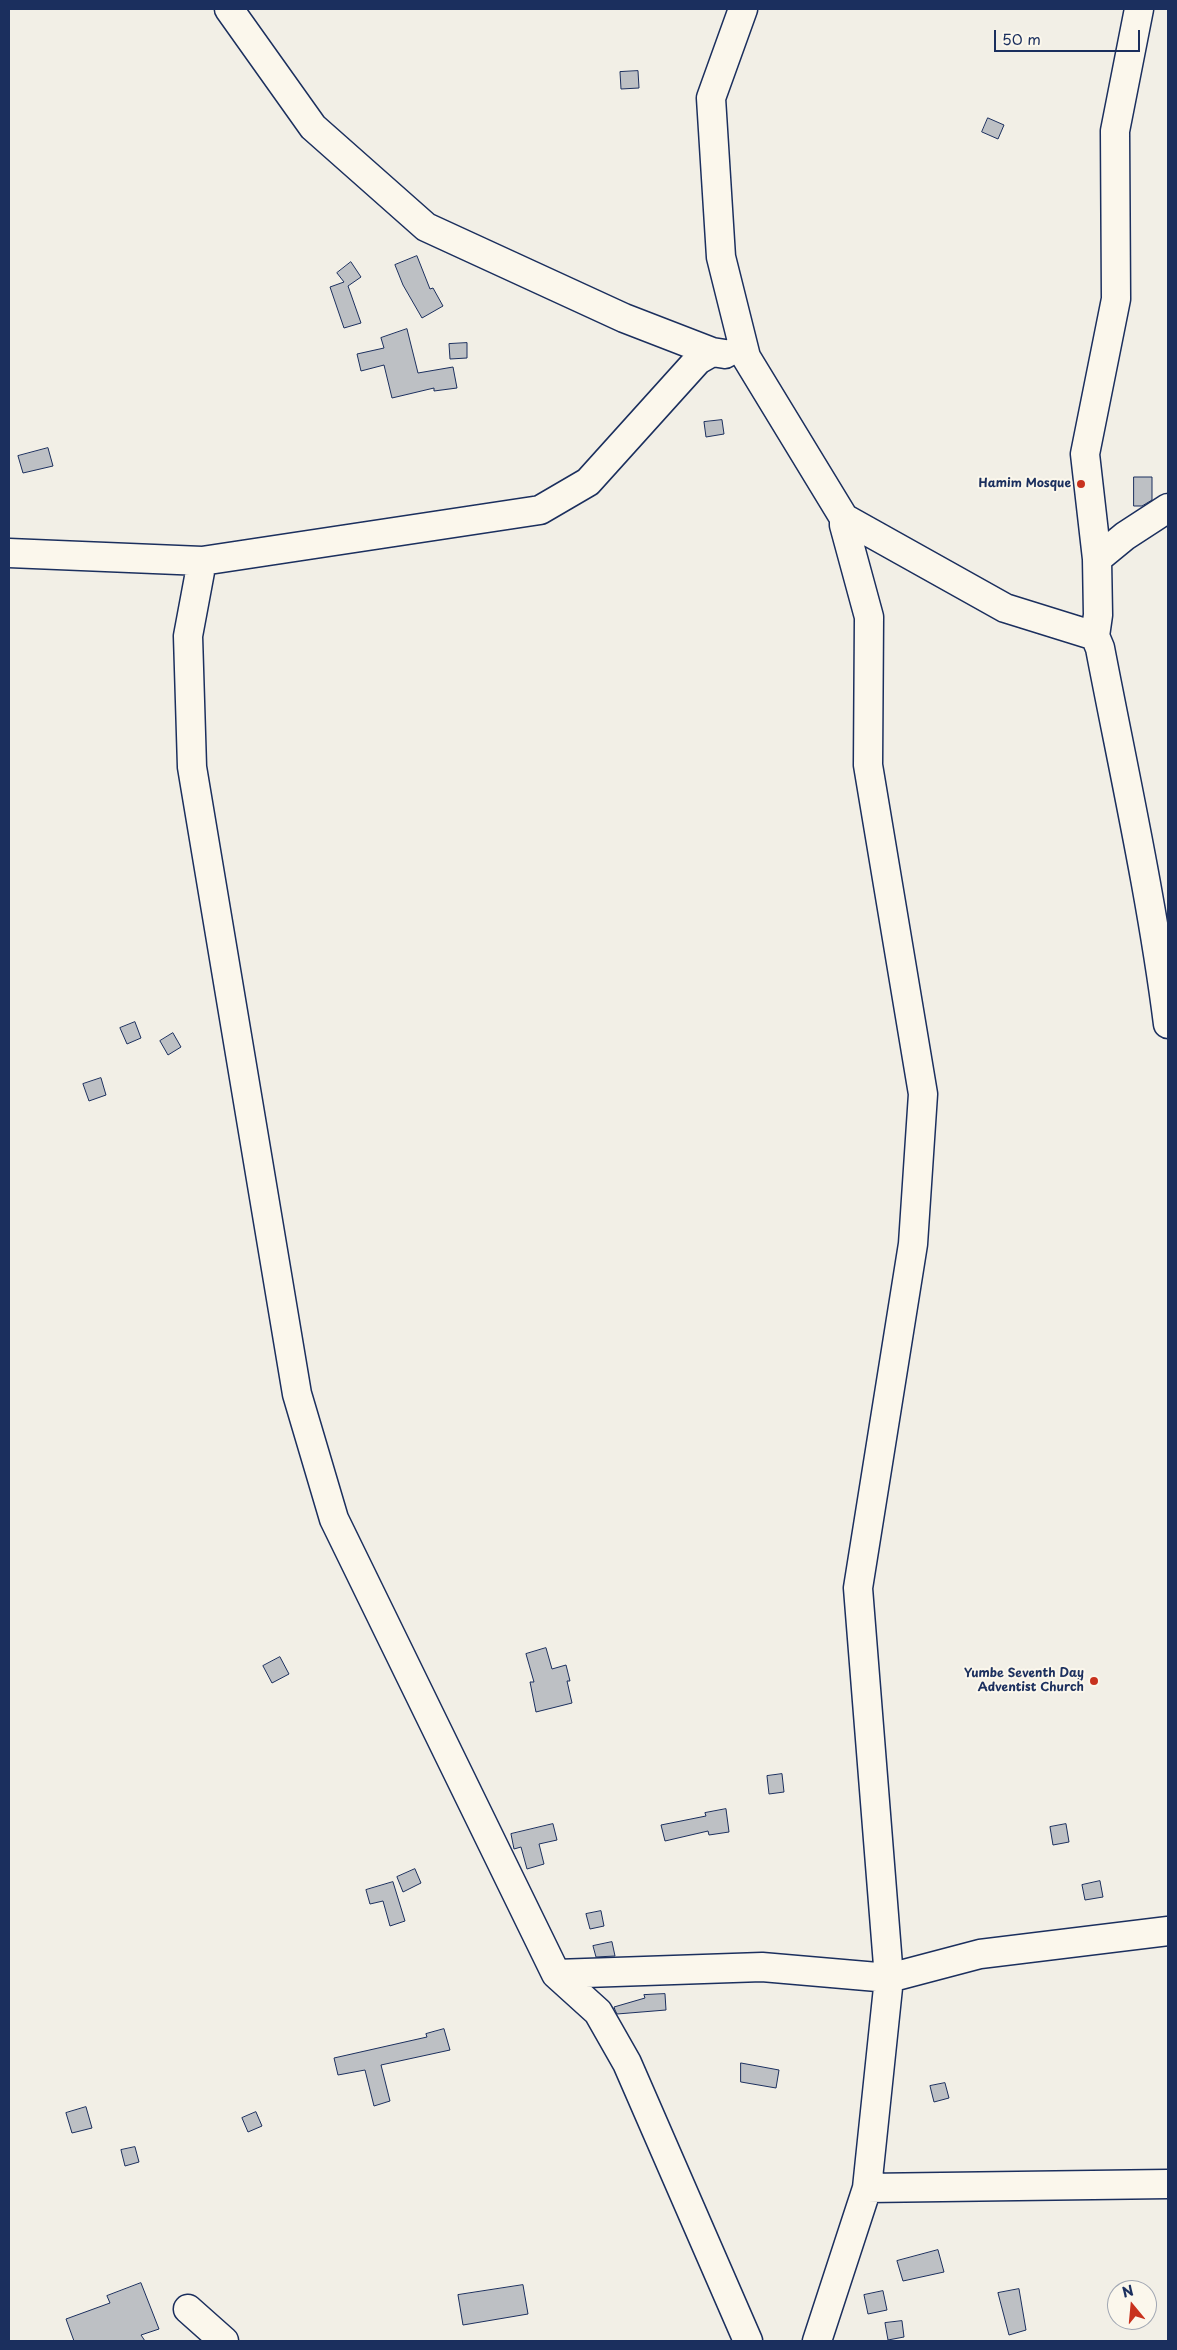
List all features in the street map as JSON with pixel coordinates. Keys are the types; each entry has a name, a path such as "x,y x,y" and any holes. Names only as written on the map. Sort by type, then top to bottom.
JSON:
{"street":[{"path":"228,9 313,127 426,227 624,318 712,352 746,357"},
{"path":"743,9 711,98 721,257 746,357 844,518 1005,608 1095,636"},
{"path":"1139,9 1115,130 1116,299 1085,454 1097,559 1098,615 1095,636 1100,648 1161,930 1168,1024"},
{"path":"9,554 202,561 540,510 588,482 698,360 712,352"},
{"path":"1097,559 1125,536 1168,508"},
{"path":"817,2341 867,2188 890,1978 858,1588 913,1244 923,1094 868,765 869,617 844,518"},
{"path":"202,561 188,636 192,767 298,1394 334,1519 556,1974 598,2012 627,2064 748,2341"},
{"path":"556,1974 762,1967 890,1978 980,1954 1168,1931"},
{"path":"867,2188 1168,2184"},
{"path":"188,2309 224,2341"}],"building":[{"path":"638,71 639,88 621,89 620,72"},
{"path":"988,118 1004,125 998,139 982,132"},
{"path":"417,256 430,289 433,288 443,306 422,318 403,285 395,265"},
{"path":"351,262 361,277 348,286 361,323 344,328 330,287 344,282 337,273"},
{"path":"407,329 418,373 453,367 457,388 434,391 434,388 392,398 384,365 361,371 357,354 384,348 381,338"},
{"path":"467,343 467,358 450,359 449,344"},
{"path":"722,420 724,434 706,437 704,422"},
{"path":"48,448 53,466 23,473 18,456"},
{"path":"1134,477 1152,477 1152,500 1142,506 1134,506"},
{"path":"135,1022 141,1038 127,1044 120,1028"},
{"path":"173,1033 181,1047 168,1055 160,1041"},
{"path":"101,1078 106,1095 89,1101 83,1084"},
{"path":"546,1648 552,1669 566,1665 570,1681 567,1681 572,1703 536,1712 530,1682 534,1682 526,1654"},
{"path":"280,1657 289,1674 272,1683 263,1666"},
{"path":"782,1774 784,1792 769,1794 767,1776"},
{"path":"726,1809 729,1832 709,1835 708,1831 665,1841 661,1825 706,1816 705,1813"},
{"path":"553,1824 557,1840 539,1844 544,1864 527,1869 521,1847 514,1849 511,1834"},
{"path":"1066,1824 1069,1842 1053,1845 1050,1827"},
{"path":"415,1869 421,1883 403,1892 397,1877"},
{"path":"1100,1881 1103,1897 1085,1900 1082,1885"},
{"path":"393,1882 405,1921 390,1926 383,1901 370,1904 366,1890"},
{"path":"601,1911 604,1926 590,1929 586,1914"},
{"path":"612,1942 615,1956 596,1957 593,1946"},
{"path":"665,1994 666,2010 617,2014 614,2007 645,1998 644,1995"},
{"path":"444,2029 450,2050 381,2065 390,2101 374,2106 365,2070 338,2075 334,2058 427,2037 426,2034"},
{"path":"741,2063 779,2070 776,2088 741,2082"},
{"path":"945,2083 949,2098 934,2102 930,2086"},
{"path":"86,2107 92,2128 72,2133 66,2113"},
{"path":"256,2112 262,2126 248,2132 242,2118"},
{"path":"135,2147 139,2162 125,2166 121,2150"},
{"path":"938,2250 944,2272 903,2281 897,2261"},
{"path":"141,2283 159,2329 141,2335 145,2341 74,2341 66,2319 110,2303 107,2296"},
{"path":"523,2285 528,2314 463,2325 458,2295"},
{"path":"1019,2289 1026,2330 1009,2335 998,2293"},
{"path":"883,2291 887,2310 868,2314 864,2295"},
{"path":"902,2321 904,2337 888,2340 885,2323"}],"place":[{"name":"Hamim Mosque","path":"1081,484"},
{"name":"Yumbe Seventh Day Adventist Church","path":"1094,1681"}]}
